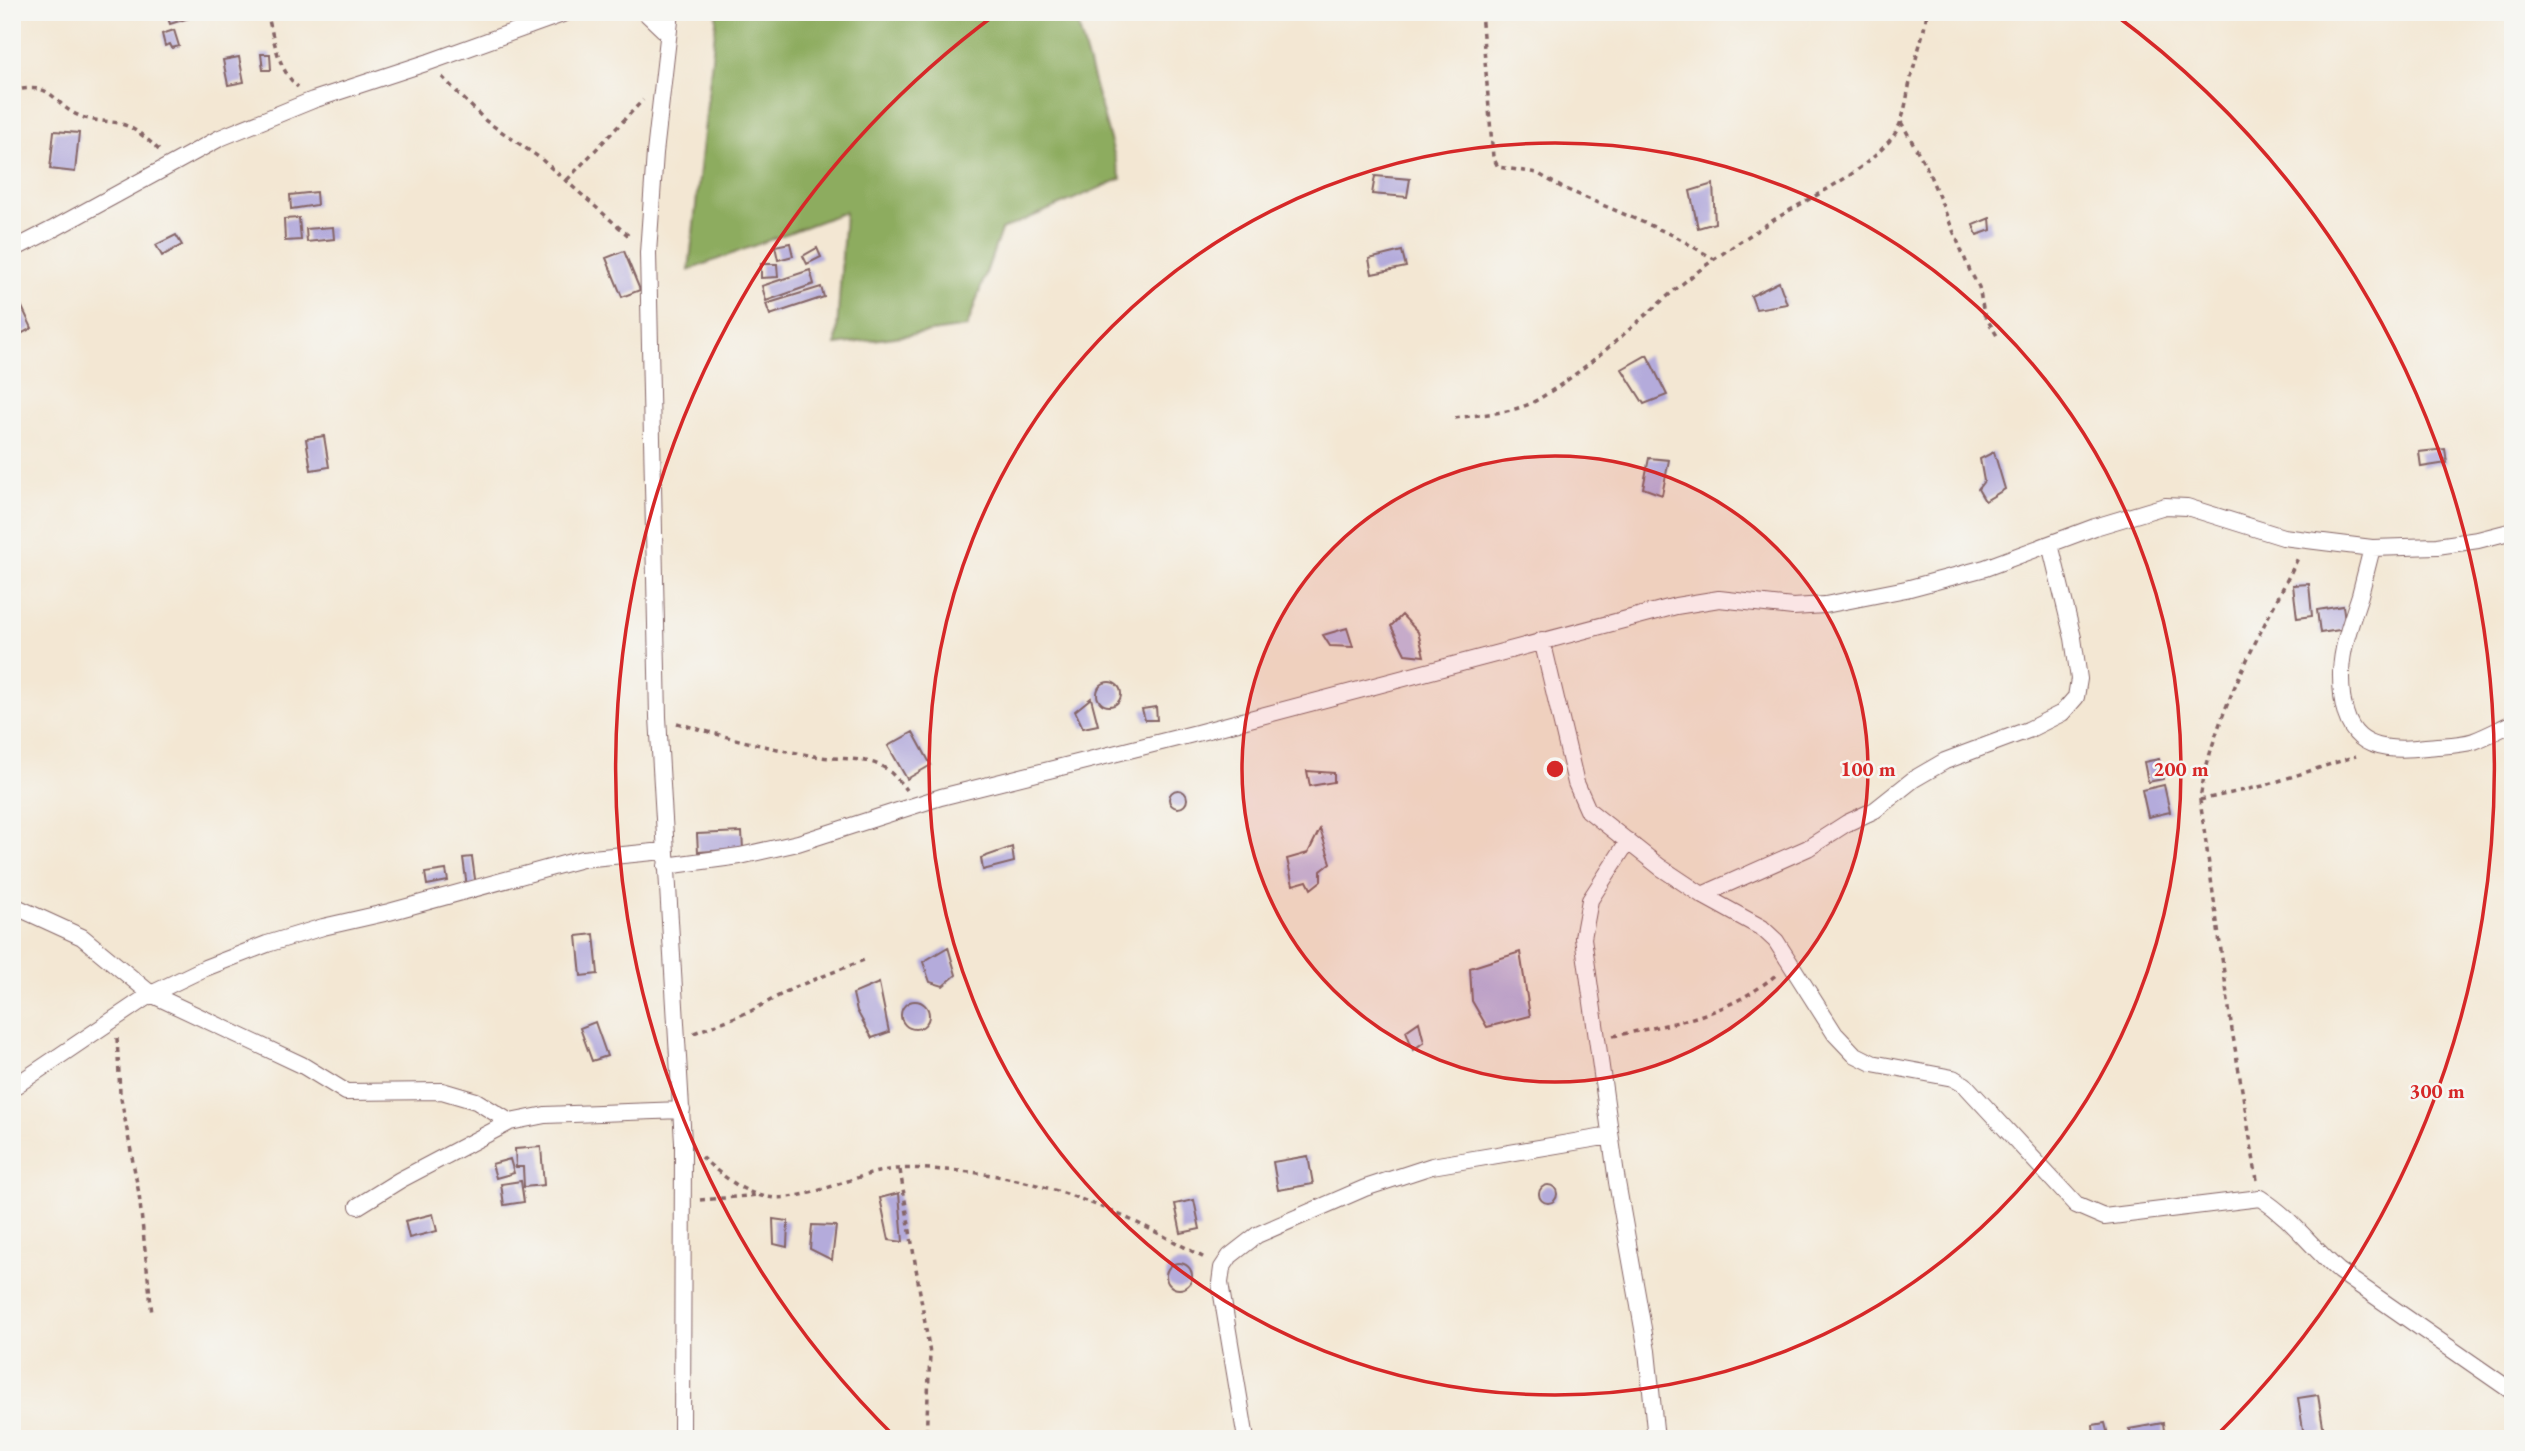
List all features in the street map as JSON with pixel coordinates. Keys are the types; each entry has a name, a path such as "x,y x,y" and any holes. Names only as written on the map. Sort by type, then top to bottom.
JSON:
{"street":[{"path":"12,250 220,138 313,100 568,12"},
{"path":"645,12 668,34"},
{"path":"671,12 655,153 648,253 658,717 683,1142 682,1439"},
{"path":"12,1088 151,994 205,968 267,944 323,927 582,859 740,856 798,843 955,793 1197,733 1676,606 1718,600 1793,607 1839,602 1906,589 1985,568 2095,527 2165,506 2187,507 2283,537 2372,548 2437,546 2513,531"},
{"path":"1702,895 1808,848 1847,823 1875,810 1914,779 1945,761 2028,730 2062,713 2076,697 2079,679 2073,638 2050,544"},
{"path":"2372,548 2347,631 2341,671 2343,706 2357,735 2366,743 2382,749 2411,749 2472,742 2513,723"},
{"path":"1542,640 1576,783 1588,810 1660,867 1702,895 1762,928 1776,941 1835,1034 1854,1054 1872,1063 1953,1078 1965,1085 2076,1205 2104,1217 2260,1198 2282,1212 2315,1250 2339,1271 2513,1392"},
{"path":"1628,841 1590,900 1583,938 1610,1136 1647,1351 1656,1439"},
{"path":"12,905 82,937 151,994 302,1065 346,1092 442,1090 476,1101 510,1122"},
{"path":"358,1206 443,1156 510,1122 545,1115 682,1110"},
{"path":"1247,1439 1220,1283 1222,1268 1230,1256 1257,1235 1365,1188 1432,1166 1610,1136"}],"path":[{"path":"267,12 279,60 292,82 313,100"},
{"path":"1481,12 1493,157 1498,167 1537,173 1563,188 1675,236 1714,260"},
{"path":"1455,418 1510,410 1535,401 1714,260 1789,211 1848,177 1893,137 1901,122 1927,12"},
{"path":"429,62 486,121 567,180 648,253"},
{"path":"567,180 664,78"},
{"path":"12,91 36,88 47,90 63,105 84,118 120,123 132,128 173,163"},
{"path":"1901,122 1926,166 1979,287 1984,314 1999,339"},
{"path":"2260,1198 2232,1030 2200,800 2204,768 2224,716 2306,540"},
{"path":"658,717 731,739 831,759 859,760 884,767 919,804"},
{"path":"2200,800 2263,786 2382,749"},
{"path":"679,1039 751,1011 793,988 864,960"},
{"path":"1595,1039 1698,1018 1725,1008 1762,986 1789,964"},
{"path":"120,1015 116,1047 120,1093 139,1195 152,1314"},
{"path":"683,1142 733,1183 759,1195"},
{"path":"900,1170 930,1354 926,1439"},
{"path":"684,1202 759,1195 790,1198 854,1178 900,1170 948,1170 1008,1178 1058,1190 1122,1214 1222,1268"}],"green space":[{"path":"717,12 1078,12 1075,14 1121,179 1001,230 967,327 836,345 845,212 689,270"}],"building":[{"path":"166,12 191,12 192,17 170,24"},
{"path":"174,30 179,46 165,46 162,34"},
{"path":"261,54 270,54 271,70 263,70"},
{"path":"239,57 244,82 228,85 223,60"},
{"path":"54,131 79,133 75,172 50,169"},
{"path":"1375,176 1410,179 1407,197 1372,194"},
{"path":"1713,184 1715,223 1698,228 1690,191"},
{"path":"316,192 317,205 291,209 290,195"},
{"path":"299,218 301,240 285,241 284,219"},
{"path":"1990,218 1991,230 1977,235 1973,225"},
{"path":"333,227 334,239 307,242 306,229"},
{"path":"176,235 182,245 162,256 156,245"},
{"path":"790,243 793,256 778,260 775,246"},
{"path":"817,248 821,257 807,264 803,256"},
{"path":"624,251 640,290 622,297 606,258"},
{"path":"1402,251 1406,267 1372,274 1369,259"},
{"path":"761,264 777,264 778,277 761,278"},
{"path":"810,270 814,284 766,301 762,286"},
{"path":"1779,282 1787,304 1756,309 1751,296"},
{"path":"821,287 824,297 770,315 766,304"},
{"path":"21,305 32,328 19,335 12,321 12,309"},
{"path":"1647,355 1667,395 1644,404 1622,369"},
{"path":"324,436 329,467 311,470 306,439"},
{"path":"2445,449 2447,463 2421,467 2419,452"},
{"path":"1994,452 2005,489 1985,501 1978,489 1984,481 1980,459"},
{"path":"1649,458 1669,460 1662,495 1643,488"},
{"path":"2309,584 2312,616 2297,618 2293,585"},
{"path":"2343,606 2346,629 2320,633 2317,610"},
{"path":"1402,615 1418,632 1424,656 1405,654 1391,626"},
{"path":"1347,628 1353,647 1330,646 1323,635"},
{"path":"1109,682 1118,685 1121,694 1118,703 1109,706 1100,703 1097,694 1100,685"},
{"path":"1091,698 1098,725 1083,728 1075,711"},
{"path":"1156,707 1157,720 1145,720 1142,709"},
{"path":"913,732 931,765 907,779 888,746"},
{"path":"2159,759 2163,779 2148,782 2144,762"},
{"path":"1307,771 1334,773 1334,782 1310,786"},
{"path":"2164,785 2170,812 2148,817 2142,790"},
{"path":"1174,790 1182,790 1187,799 1185,806 1174,808 1169,803 1169,795"},
{"path":"1320,829 1331,863 1321,871 1321,881 1311,889 1307,881 1293,885 1287,859 1308,853"},
{"path":"742,832 743,849 698,852 697,834"},
{"path":"1012,847 1014,862 983,870 981,858"},
{"path":"472,857 476,886 467,887 463,858"},
{"path":"446,870 448,881 427,885 425,873"},
{"path":"594,934 598,974 581,976 577,936"},
{"path":"948,947 956,975 943,986 930,982 923,962"},
{"path":"1520,952 1530,1016 1487,1027 1472,1001 1470,968"},
{"path":"879,983 889,1032 872,1038 857,1011 853,994"},
{"path":"915,1001 925,1005 929,1015 925,1025 915,1029 905,1025 901,1015 905,1005"},
{"path":"595,1022 607,1056 592,1061 580,1028"},
{"path":"1419,1022 1424,1042 1413,1050 1406,1031"},
{"path":"541,1147 544,1185 524,1187 523,1167 516,1167 515,1149"},
{"path":"1308,1156 1313,1184 1278,1190 1273,1162"},
{"path":"510,1159 514,1173 496,1178 492,1164"},
{"path":"521,1181 524,1202 504,1205 501,1184"},
{"path":"1544,1185 1552,1185 1557,1194 1555,1201 1544,1203 1539,1198 1539,1190"},
{"path":"899,1193 903,1242 889,1240 880,1198"},
{"path":"1194,1200 1200,1229 1181,1233 1175,1204"},
{"path":"433,1214 437,1231 409,1238 405,1221"},
{"path":"773,1219 788,1221 787,1247 774,1244"},
{"path":"812,1225 836,1226 832,1260 810,1249"},
{"path":"1179,1263 1188,1267 1192,1276 1188,1285 1179,1289 1170,1285 1166,1276 1170,1267"},
{"path":"2318,1395 2324,1432 2304,1436 2298,1398"},
{"path":"2105,1423 2109,1439 2099,1439 2094,1436 2093,1425"},
{"path":"2163,1423 2165,1439 2133,1439 2129,1429"}]}
